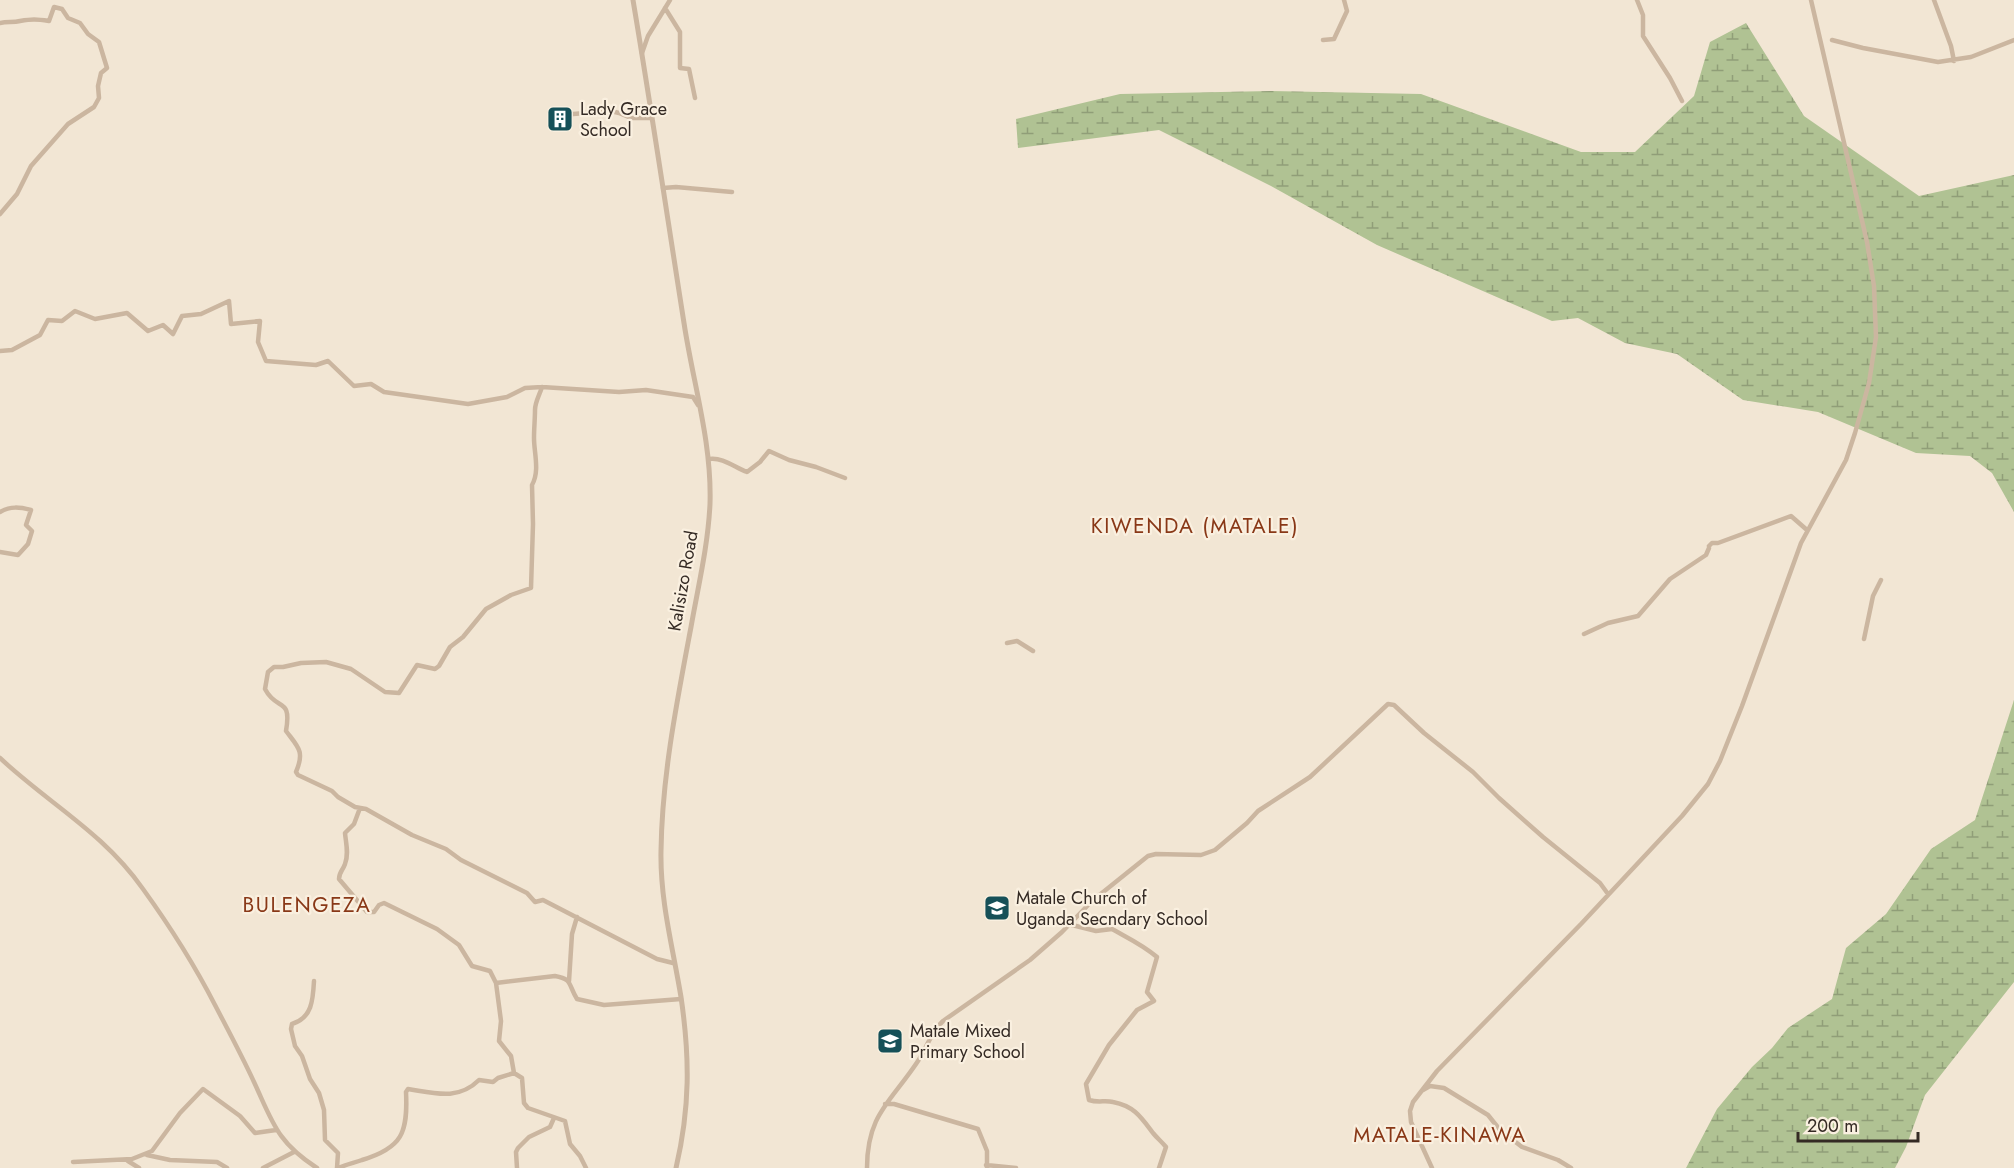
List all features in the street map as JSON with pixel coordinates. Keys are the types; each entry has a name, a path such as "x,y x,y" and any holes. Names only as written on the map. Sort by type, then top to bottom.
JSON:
{"street":[{"name":"Kalisizo Road","path":"633,0 684,326 701,409 710,486 708,530 669,748 663,807 662,887 673,963 681,999 688,1067 688,1105 676,1168"},
{"path":"642,54 648,36 670,0"},
{"path":"1323,40 1334,39 1347,11 1344,0"},
{"path":"1637,0 1643,15 1643,36 1682,101"},
{"path":"1432,1168 1411,1122 1410,1111 1420,1091 1682,816 1708,784 1720,761 1742,706 1807,530 1850,450 1869,383 1877,327 1872,268 1811,0"},
{"path":"1934,0 1951,46 1954,61"},
{"path":"0,23 31,18 50,21 54,7 62,9 68,18 80,22 88,34 99,42 107,68 101,73 98,86 99,98 94,107 62,130 32,166 17,194 0,214"},
{"path":"665,8 680,32 680,68 689,69 695,98"},
{"path":"639,38 648,36"},
{"path":"1832,40 1938,62 1971,57 2014,40"},
{"path":"573,114 611,111 631,118 652,118"},
{"path":"663,188 732,192"},
{"path":"0,351 12,350 40,335 48,320 62,321 75,311 95,319 127,313 148,331 163,325 172,334 182,316 201,314 229,301 231,324 260,321 258,342 266,361 316,365 328,361 354,386 371,384 384,392 468,404 507,397 525,388 619,392 646,390 693,397 701,409"},
{"path":"542,387 535,410 536,462 535,480 532,485 531,588 510,595 486,609 463,637 450,647 440,666 435,669 417,665 399,693 394,694 380,689 351,669 326,662 274,667 268,672 265,684 267,692 285,707 289,717 286,731 300,751 297,773 360,808 366,808 424,841 446,849 461,860 526,892 535,902 543,900 657,958 673,963"},
{"path":"708,459 724,461 747,472 769,451 845,478"},
{"path":"0,512 9,507 31,510 26,525 32,531 28,544 18,555 0,552"},
{"path":"1584,634 1608,623 1638,616 1670,579 1706,555 1712,543 1718,543 1791,516 1807,530"},
{"path":"1864,639 1873,596 1881,580"},
{"path":"1007,643 1017,641 1033,651"},
{"path":"867,1168 872,1126 885,1104 916,1064 933,1030 954,1012 984,994 1030,960 1055,939 1092,901 1148,856 1156,854 1201,855 1215,850 1258,811 1310,777 1391,703 1473,772 1498,798 1543,837 1600,883 1608,894"},
{"path":"0,758 88,829 142,888 171,930 215,1004 254,1080 276,1130 294,1152 317,1168"},
{"path":"360,808 354,824 345,833 347,849 345,864 339,879 367,912 374,912 379,905 384,903 437,929 459,945 472,966 490,971 496,983 501,1021 499,1041 511,1056 514,1072 522,1078 525,1106 563,1120 567,1124 570,1144 586,1168"},
{"path":"577,917 572,934 569,981 577,999 604,1005 681,999"},
{"path":"1068,924 1096,931 1112,928 1143,944 1157,957 1147,993 1154,1001 1137,1010 1109,1045 1086,1084 1089,1100 1098,1103 1113,1102 1137,1112 1146,1122 1166,1147 1159,1168"},
{"path":"496,983 555,976 569,981"},
{"path":"314,981 313,998 309,1011 292,1024 291,1029 295,1046 302,1056 306,1071 319,1092 324,1110 325,1140 338,1153 338,1168 386,1151 396,1144 406,1119 408,1089 438,1094 454,1093 470,1089 479,1080 493,1082 514,1072"},
{"path":"1420,1091 1430,1086 1444,1088 1488,1115 1500,1130 1522,1147 1558,1160 1571,1168"},
{"path":"73,1162 126,1160 155,1150 180,1113 203,1089 240,1116 255,1133 276,1130"},
{"path":"885,1104 894,1104 978,1129 987,1151 986,1166 1016,1168"},
{"path":"517,1168 518,1148 529,1137 550,1127 554,1118"},
{"path":"263,1168 294,1152"},
{"path":"144,1154 170,1160 217,1162 227,1168"},
{"path":"126,1160 139,1168"}],"green space":[{"path":"1746,23 1804,116 1919,196 2014,175 2014,512 1992,473 1970,456 1916,453 1818,412 1743,400 1677,354 1625,343 1578,318 1552,321 1377,245 1271,186 1159,130 1018,148 1016,119 1120,94 1271,91 1421,94 1581,152 1635,152 1694,96 1710,42"},
{"path":"2014,700 2014,982 1925,1095 1906,1147 1895,1168 1686,1168 1717,1109 1752,1067 1772,1048 1788,1028 1832,999 1846,948 1886,914 1931,849 1975,820"}],"place":[{"name":"Lady Grace School","path":"560,119"},
{"name":"Matale Church of Uganda Secndary School","path":"997,908"},
{"name":"Matale Mixed Primary School","path":"890,1041"}],"district":[{"name":"KIWENDA (MATALE)","path":"1195,526"},
{"name":"BULENGEZA","path":"307,905"},
{"name":"MATALE-KINAWA","path":"1440,1135"}]}
